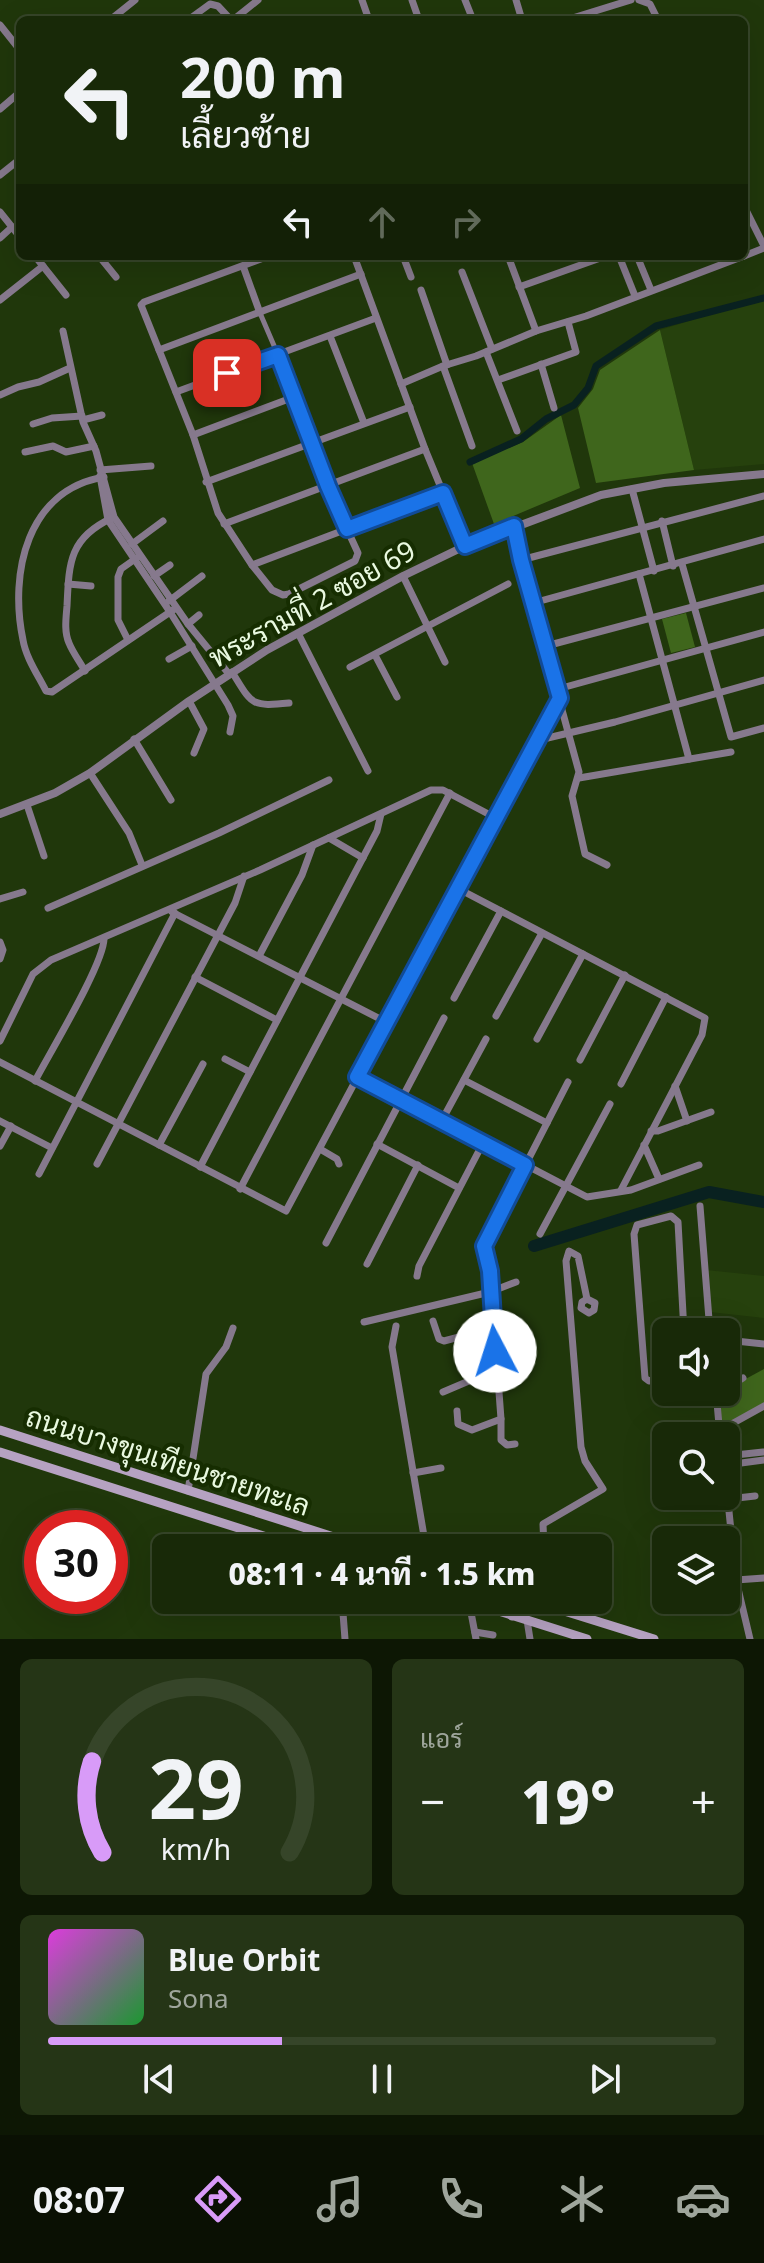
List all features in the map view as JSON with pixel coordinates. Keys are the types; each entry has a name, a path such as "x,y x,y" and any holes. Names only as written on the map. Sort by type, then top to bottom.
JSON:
{"main road":[{"name":"ถนนบางขุนเทียนชายทะเล","path":"0,1430 324,1534"},
{"name":"ถนนบางขุนเทียนชายทะเล","path":"0,1452 257,1534"},
{"path":"506,1614 587,1639"},
{"path":"547,1614 549,1628"},
{"path":"578,1614 654,1639"}],"street":[{"path":"115,16 135,0"},
{"path":"237,16 258,0"},
{"path":"579,16 631,0"},
{"path":"639,0 650,4 656,16"},
{"path":"203,3 218,6 228,16"},
{"path":"0,25 16,45"},
{"path":"0,109 16,95"},
{"path":"0,175 16,162"},
{"path":"0,212 16,232"},
{"path":"748,214 764,247"},
{"path":"0,238 12,227"},
{"path":"38,260 66,295"},
{"path":"102,260 116,277"},
{"path":"243,266 328,486 358,553 355,561 283,595 272,590 252,565 213,502 193,435 141,305 259,260"},
{"path":"356,260 425,449 465,546"},
{"path":"405,260 411,277"},
{"path":"509,260 536,331"},
{"path":"519,287 595,260"},
{"path":"621,260 635,296"},
{"path":"639,260 651,290"},
{"path":"401,384 536,331 733,260"},
{"path":"0,300 43,266"},
{"path":"462,272 517,431"},
{"path":"159,350 361,274"},
{"path":"421,290 472,446"},
{"path":"176,392 376,318"},
{"path":"498,380 577,351 568,322"},
{"path":"63,331 82,418 94,446 111,518 171,606 248,697 264,706 289,703"},
{"path":"330,336 364,423"},
{"path":"541,364 554,408"},
{"path":"0,395 70,368"},
{"path":"193,435 294,397"},
{"path":"206,482 410,407"},
{"path":"33,424 52,418 102,415"},
{"path":"25,452 53,446 66,452 94,446"},
{"path":"224,524 425,449"},
{"path":"151,466 84,480 54,499 34,527 21,564 23,641 46,691 52,692 128,640 171,606 202,576"},
{"name":"พระรามที่ 2 ซอย 69","path":"0,814 55,793 90,773 230,673 403,576 465,546 601,495 664,483 764,474"},
{"path":"632,489 654,571"},
{"path":"252,565 443,493"},
{"path":"521,560 764,496"},
{"path":"111,518 132,544 137,558 154,576 232,710 230,732"},
{"path":"85,671 68,642 68,584 74,551 87,533 111,518"},
{"path":"132,544 163,521"},
{"path":"662,521 673,566"},
{"path":"514,526 579,778 572,796 585,854 607,865"},
{"path":"533,603 764,539"},
{"path":"128,640 118,620 118,577 121,569 137,558"},
{"path":"682,564 731,737 764,728"},
{"path":"154,576 170,565"},
{"path":"639,574 689,759"},
{"path":"403,576 445,662"},
{"path":"68,584 91,586"},
{"path":"350,667 508,584"},
{"path":"546,646 764,588"},
{"path":"188,624 199,615"},
{"path":"0,1062 286,1211 559,693 764,632"},
{"path":"298,633 368,771"},
{"path":"169,659 192,646"},
{"path":"375,655 397,697"},
{"path":"535,741 764,680"},
{"path":"189,701 204,729 203,738 194,753"},
{"path":"134,739 171,800"},
{"path":"579,778 731,752"},
{"path":"90,773 129,833 142,865"},
{"path":"48,908 219,833 329,780"},
{"path":"0,1041 37,969 51,960 171,911 431,790 450,793 494,817"},
{"path":"240,1189 450,793"},
{"path":"27,805 44,856"},
{"path":"200,1167 377,831 381,814"},
{"path":"329,838 363,858"},
{"path":"259,956 302,875 313,845"},
{"path":"97,1164 239,895 244,876"},
{"path":"457,888 704,1016 706,1020 702,1035 621,1190"},
{"path":"0,899 23,892"},
{"path":"171,911 386,1022"},
{"path":"39,1174 171,911"},
{"path":"454,998 501,911"},
{"path":"496,1016 542,933"},
{"path":"35,1081 95,969 104,938"},
{"path":"0,942 3,950 0,959"},
{"path":"537,1039 583,954"},
{"path":"580,1060 625,975"},
{"path":"195,977 277,1020"},
{"path":"621,1084 666,997"},
{"path":"326,1243 444,1018"},
{"path":"441,1122 486,1039"},
{"path":"225,1059 250,1072"},
{"path":"159,1145 203,1064"},
{"path":"357,1077 590,1198 631,1190 699,1165"},
{"path":"464,1080 547,1123"},
{"path":"515,1444 507,1445 501,1440 490,1271 485,1260 486,1238 568,1082"},
{"path":"675,1086 687,1121"},
{"path":"290,1096 299,1100"},
{"path":"540,1234 610,1104"},
{"path":"651,1131 711,1112"},
{"path":"327,1115 335,1119"},
{"path":"0,1121 52,1148"},
{"path":"0,1146 11,1126"},
{"path":"417,1276 419,1266 483,1143"},
{"path":"377,1144 459,1188"},
{"path":"644,1145 659,1179"},
{"path":"320,1149 337,1159 339,1164"},
{"path":"367,1264 418,1165"},
{"path":"700,1206 709,1318"},
{"path":"652,1381 645,1378 634,1234 637,1225 671,1216 678,1222 683,1318"},
{"path":"543,1534 543,1524 603,1489 585,1461 581,1447 566,1261 569,1251 578,1256 587,1299"},
{"path":"364,1322 490,1292 516,1282"},
{"path":"433,1321 439,1339 444,1341 493,1328"},
{"path":"396,1326 392,1347 424,1534"},
{"path":"188,1491 206,1374 226,1347 233,1328"},
{"path":"740,1341 764,1344"},
{"path":"443,1392 497,1369"},
{"path":"739,1422 764,1406"},
{"path":"457,1411 458,1424 472,1430 501,1419"},
{"path":"740,1456 763,1456"},
{"path":"740,1462 763,1456"},
{"path":"413,1473 441,1468"},
{"path":"740,1498 755,1496"},
{"path":"740,1580 764,1578"},
{"path":"740,1597 750,1639"},
{"path":"343,1614 345,1639"},
{"path":"470,1614 476,1636 493,1635"},
{"path":"527,1620 530,1639"}],"shaded area":[{"path":"764,298 764,464 694,470 660,330"},
{"path":"660,330 694,470 596,483 578,408 593,389 600,370"},
{"path":"561,415 580,488 494,524 472,463 523,442"},
{"path":"686,613 695,647 671,653 662,619"},
{"path":"706,1270 764,1276 764,1318 710,1312"},
{"path":"764,1369 764,1403 729,1422 722,1422 720,1406 740,1406 740,1382"}],"waterway":[{"path":"470,462 521,439 546,419 574,405 588,388 596,366 656,326 764,298"},
{"path":"534,1246 709,1192 764,1202"}],"route":[{"path":"227,373 278,355 347,529 443,493 465,546 514,526 560,698 357,1077 525,1165 484,1246 490,1271 495,1351"}]}
